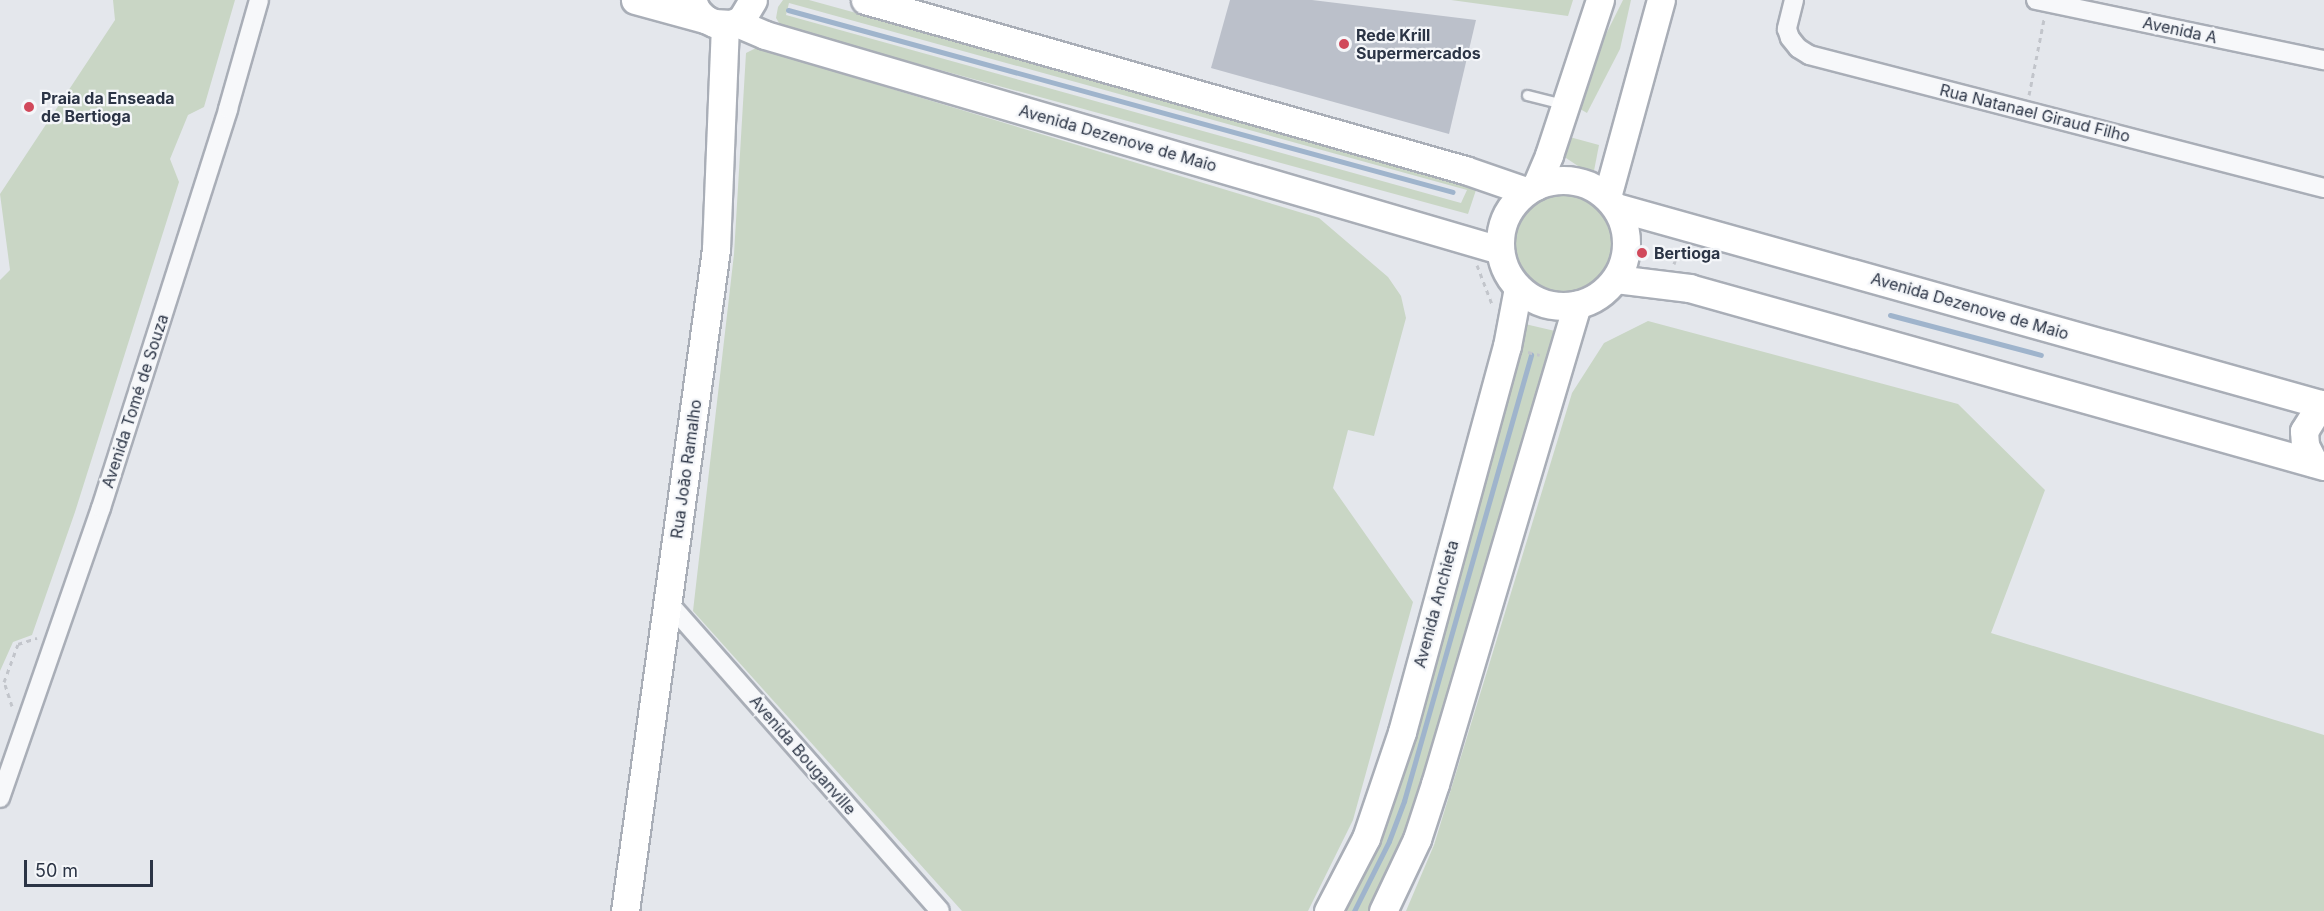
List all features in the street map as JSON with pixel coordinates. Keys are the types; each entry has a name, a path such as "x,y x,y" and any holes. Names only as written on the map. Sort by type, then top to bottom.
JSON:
{"main road":[{"name":"Avenida Dezenove de Maio","path":"635,0 715,16 765,35 1500,250"},
{"path":"715,16 745,15 753,0"},
{"path":"765,35 771,0"},
{"path":"865,0 1531,189 1554,180 1573,180 1591,186 1611,202 1623,221 1626,251 1616,279 1598,295 1577,305 1555,306 1535,300 1518,288 1505,270 1500,250 1500,233 1505,217 1531,189 1549,155 1600,0"},
{"path":"1611,202 1661,0"},
{"name":"Rua João Ramalho","path":"625,911 716,249 715,16"},
{"name":"Avenida Dezenove de Maio","path":"1611,202 2323,400"},
{"path":"1616,279 1689,288 2319,464"},
{"name":"Avenida Anchieta","path":"1328,911 1366,838 1402,732 1507,346 1518,288"},
{"path":"1383,911 1417,839 1432,795 1577,305"},
{"path":"2319,464 2305,445 2304,431 2323,400"}],"street":[{"name":"Avenida Tomé de Souza","path":"0,798 101,508 225,120 260,0"},
{"name":"Rua Natanael Giraud Filho","path":"1794,0 1787,29 1790,38 1798,48 1809,55 2324,188"},
{"name":"Avenida A","path":"2042,1 2324,60"},
{"name":"Avenida Bouganville","path":"666,600 940,911"}],"lane":[{"path":"1527,95 1565,105"}],"path":[{"path":"2025,110 2042,1"}],"green space":[{"path":"113,0 235,0 204,107 188,115 170,159 179,182 75,512 32,635 13,642 0,671 0,280 10,270 0,194 115,20"},
{"path":"783,0 809,0 1478,184 1468,214 794,30 781,26 776,18 778,7","holes":["789,3 1467,190 1461,203 786,15"]},
{"path":"1451,0 1573,0 1568,16"},
{"path":"1623,0 1631,0 1620,49 1587,113 1575,106 1589,68"},
{"path":"756,48 1319,218 1388,277 1401,296 1406,318 1374,436 1348,430 1333,488 1413,602 1353,820 1308,911 962,911 693,611 734,254 746,53"},
{"path":"1566,136 1599,145 1593,176 1563,156"},
{"path":"1561,194 1581,198 1598,209 1609,226 1613,246 1609,266 1598,283 1581,294 1561,298 1541,294 1524,283 1513,266 1509,246 1513,226 1524,209 1541,198"},
{"path":"1648,321 1958,404 2045,490 1991,633 2324,735 2324,911 1406,911 1434,845 1572,393 1604,343"},
{"path":"1525,324 1555,331 1424,787 1416,812 1371,911 1341,911 1396,787 1519,356"}],"building":[{"name":"Rede Krill Supermercados","path":"1230,0 1312,0 1476,20 1449,134 1211,68"}],"waterway":[{"path":"788,10 1453,192"},
{"path":"1890,315 2041,355"},
{"path":"1354,911 1389,841 1404,801 1531,355"}],"place":[{"name":"Rede Krill Supermercados","path":"1344,44"},
{"name":"Praia da Enseada de Bertioga","path":"29,107"},
{"name":"Bertioga","path":"1642,253"}]}
